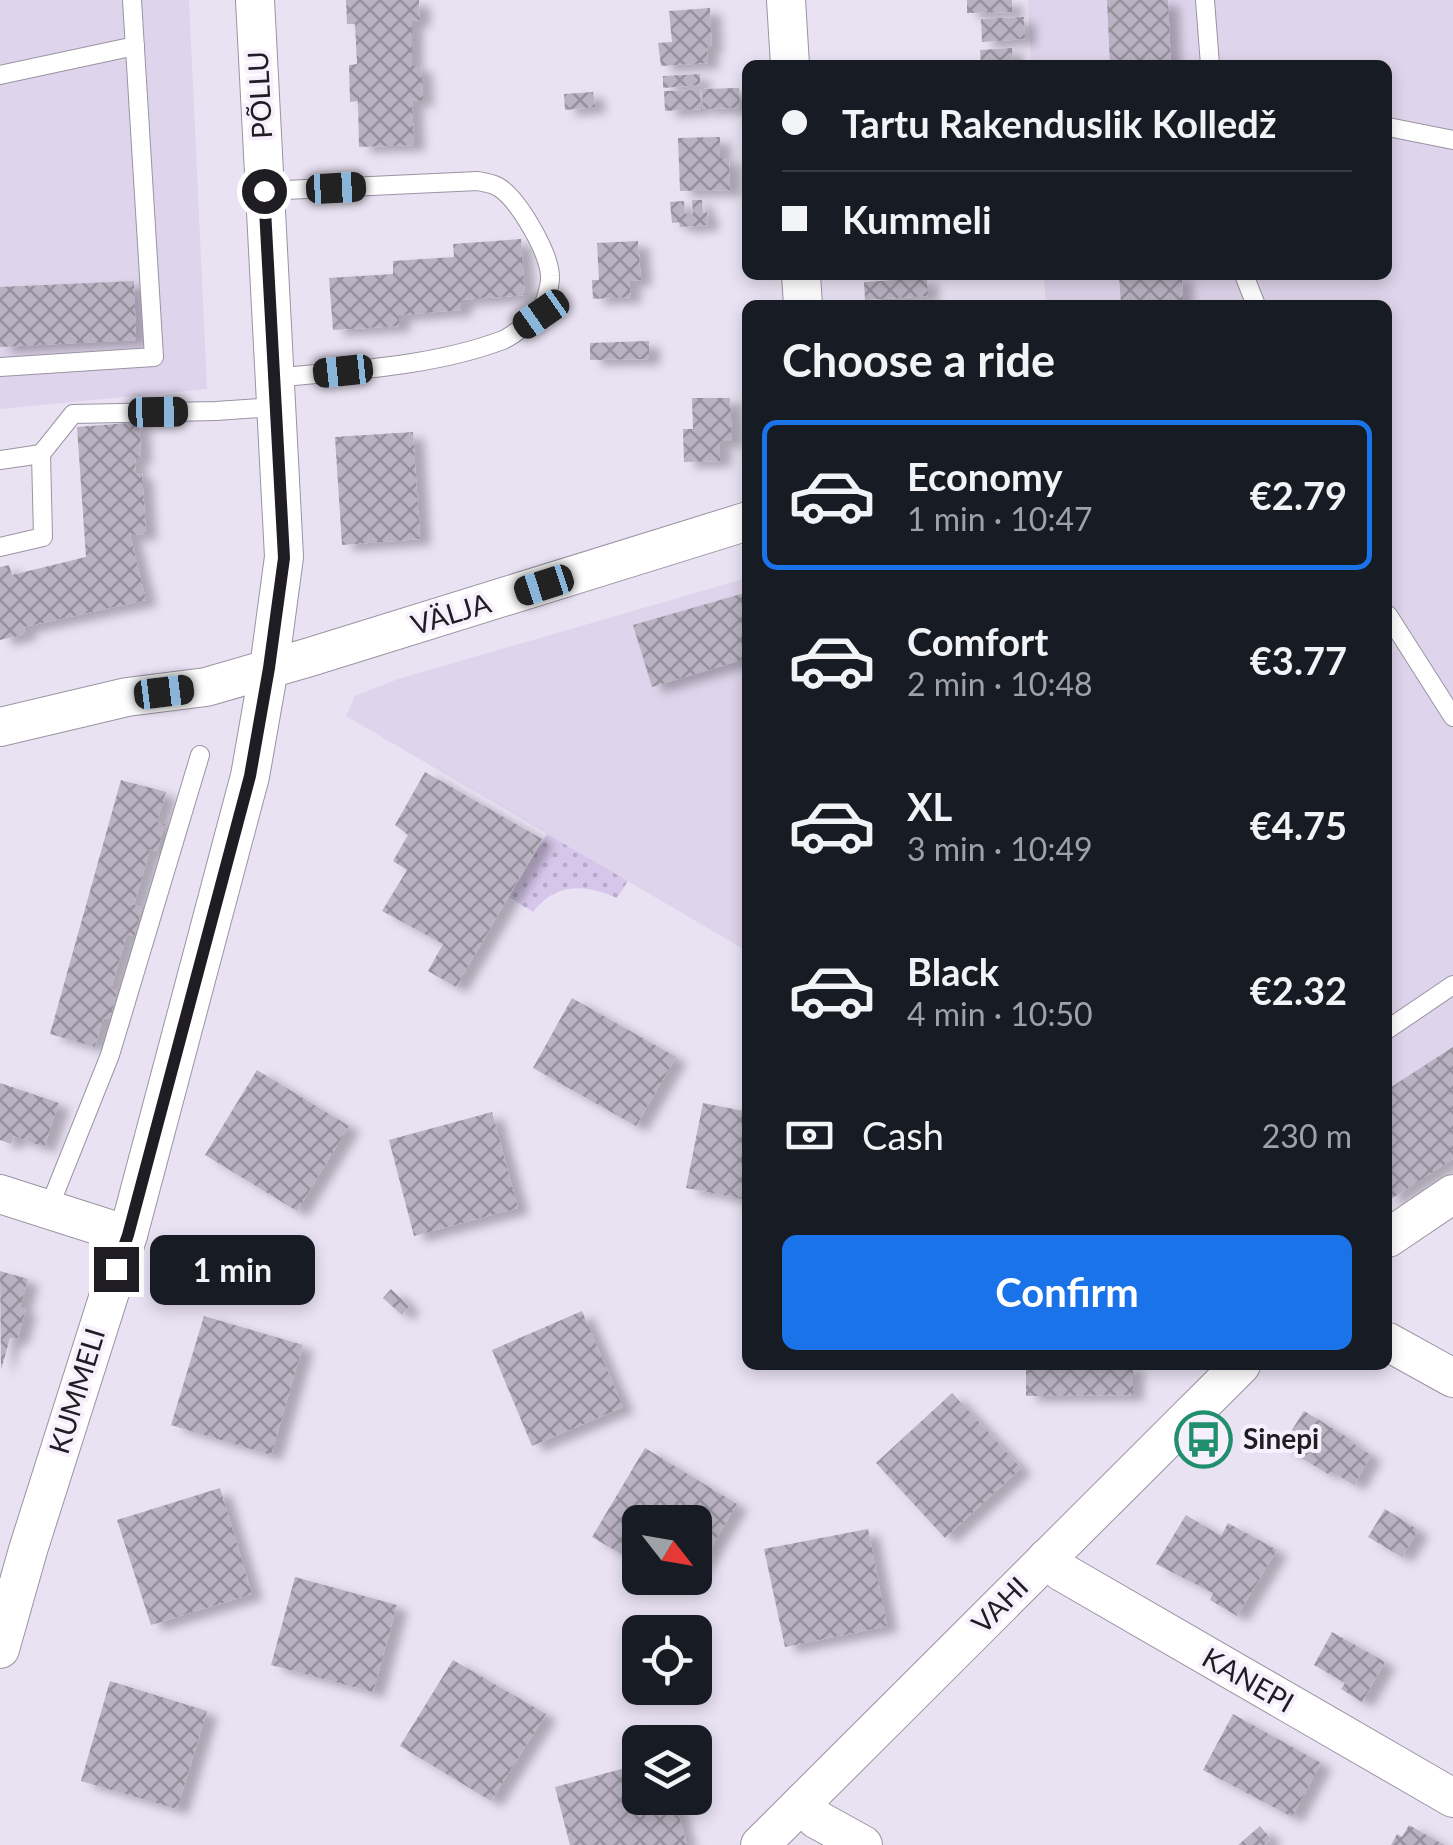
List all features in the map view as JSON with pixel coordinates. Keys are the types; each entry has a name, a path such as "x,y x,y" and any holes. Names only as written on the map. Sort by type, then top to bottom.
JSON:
{"street":[{"name":"PÕLLU","path":"255,0 284,558 269,668"},
{"path":"786,0 790,60"},
{"name":"VÄLJA","path":"0,727 127,697 206,687 742,524"},
{"name":"KUMMELI","path":"3,1627 128,1235 250,776 269,668"},
{"path":"0,1194 128,1235"},
{"path":"1392,1235 1453,1194"},
{"path":"1392,1344 1453,1378"},
{"name":"VAHI","path":"760,1845 1236,1370"},
{"name":"KANEPI","path":"1046,1558 1062,1572 1453,1798"},
{"path":"804,1801 816,1818 863,1845"}],"lane":[{"path":"0,367 154,358 132,0"},
{"path":"1205,0 1210,60"},
{"path":"0,75 135,46"},
{"path":"1392,128 1453,140"},
{"path":"0,547 42,537 41,454 73,414 216,411 275,392 506,339 541,314 551,276 525,214 493,184 478,181 264,191"},
{"path":"0,460 41,454"},
{"path":"1392,622 1453,718"},
{"path":"48,1211 110,1055 200,755"},
{"path":"1392,1026 1453,985"}],"shaded area":[{"path":"0,0 189,0 207,389 0,409"},
{"path":"1028,0 1453,0 1453,1159 1392,1198 1392,300 1046,300 1044,280 1392,280 1392,60 1031,60"},
{"path":"742,579 742,948 346,716 355,696 398,679"},
{"path":"547,834 628,881 617,898 594,890 572,889 551,895 533,912 509,897"}],"building":[{"path":"346,0 419,0 420,20 412,21 412,66 421,66 423,101 412,100 414,145 359,147 358,101 350,102 349,65 357,64 355,24 347,24"},
{"path":"967,0 1012,0 1012,12 967,13"},
{"path":"1107,0 1168,0 1171,60 1110,60"},
{"path":"710,8 712,47 707,47 708,63 661,66 658,43 672,42 669,11"},
{"path":"1024,17 1025,39 982,42 981,19"},
{"path":"1012,48 1013,60 981,60 980,50"},
{"path":"700,74 700,85 663,88 663,76"},
{"path":"739,88 740,108 703,109 702,89"},
{"path":"700,90 701,109 665,111 664,91"},
{"path":"593,92 595,107 565,110 564,94"},
{"path":"720,137 720,158 729,158 730,190 680,191 678,138"},
{"path":"692,200 702,200 708,225 680,227 679,222 672,223 670,202 684,201 685,214 693,214"},
{"path":"521,239 525,295 461,300 461,310 399,315 399,326 333,330 329,278 393,274 393,261 454,257 453,244"},
{"path":"638,241 641,280 629,281 631,297 593,299 592,280 599,280 597,243"},
{"path":"927,280 928,296 865,300 864,282"},
{"path":"1119,280 1182,280 1183,300 1121,300"},
{"path":"134,281 136,340 0,347 0,287"},
{"path":"649,341 649,359 590,360 590,343"},
{"path":"692,398 730,398 732,441 720,441 720,461 684,462 683,429 693,429"},
{"path":"139,422 141,458 135,458 136,473 142,473 146,534 130,535 146,600 24,627 26,634 0,640 0,567 9,565 12,575 86,557 77,427"},
{"path":"413,432 420,539 342,545 335,437"},
{"path":"742,594 742,660 652,687 633,625"},
{"path":"425,772 542,839 456,987 428,971 443,944 382,911 407,870 393,861 408,835 395,825"},
{"path":"121,780 166,792 157,822 165,824 157,851 150,849 134,905 142,907 135,936 127,934 111,989 117,991 110,1019 103,1018 95,1047 50,1034"},
{"path":"572,998 676,1057 636,1126 533,1068"},
{"path":"1453,1047 1453,1159 1392,1198 1392,1086"},
{"path":"257,1070 349,1126 297,1211 205,1155"},
{"path":"0,1083 59,1103 44,1147 14,1136 11,1144 0,1140"},
{"path":"703,1103 742,1111 742,1199 686,1188"},
{"path":"492,1112 518,1208 414,1236 389,1140"},
{"path":"0,1271 28,1279 20,1308 26,1309 17,1340 10,1338 1,1370"},
{"path":"391,1289 409,1306 402,1315 383,1298"},
{"path":"582,1311 623,1407 532,1446 492,1350"},
{"path":"204,1316 303,1345 271,1455 171,1425"},
{"path":"1026,1370 1133,1370 1133,1395 1026,1396"},
{"path":"952,1393 1021,1468 945,1538 876,1463"},
{"path":"1304,1411 1371,1455 1354,1485 1282,1446"},
{"path":"645,1448 737,1504 712,1546 712,1505 622,1505 622,1554 592,1537"},
{"path":"220,1488 252,1594 151,1625 117,1520"},
{"path":"1385,1509 1418,1530 1402,1557 1368,1537"},
{"path":"1186,1515 1221,1536 1228,1523 1277,1550 1237,1616 1210,1600 1213,1593 1156,1564"},
{"path":"868,1529 887,1626 785,1647 764,1549"},
{"path":"295,1577 397,1605 373,1692 271,1665"},
{"path":"1332,1632 1385,1662 1362,1702 1341,1689 1345,1683 1314,1665"},
{"path":"453,1660 546,1714 491,1801 400,1746"},
{"path":"110,1681 207,1711 177,1809 81,1781"},
{"path":"1233,1714 1321,1763 1292,1817 1203,1770"},
{"path":"622,1769 622,1815 679,1815 687,1845 570,1845 555,1787"},
{"path":"1409,1825 1444,1845 1391,1845"},
{"path":"1260,1826 1271,1839 1264,1845 1238,1845"}],"place":[{"name":"Sinepi","path":"1204,1439"}],"route":[{"path":"116,1269 250,776 269,668 284,558 264,191"}]}
